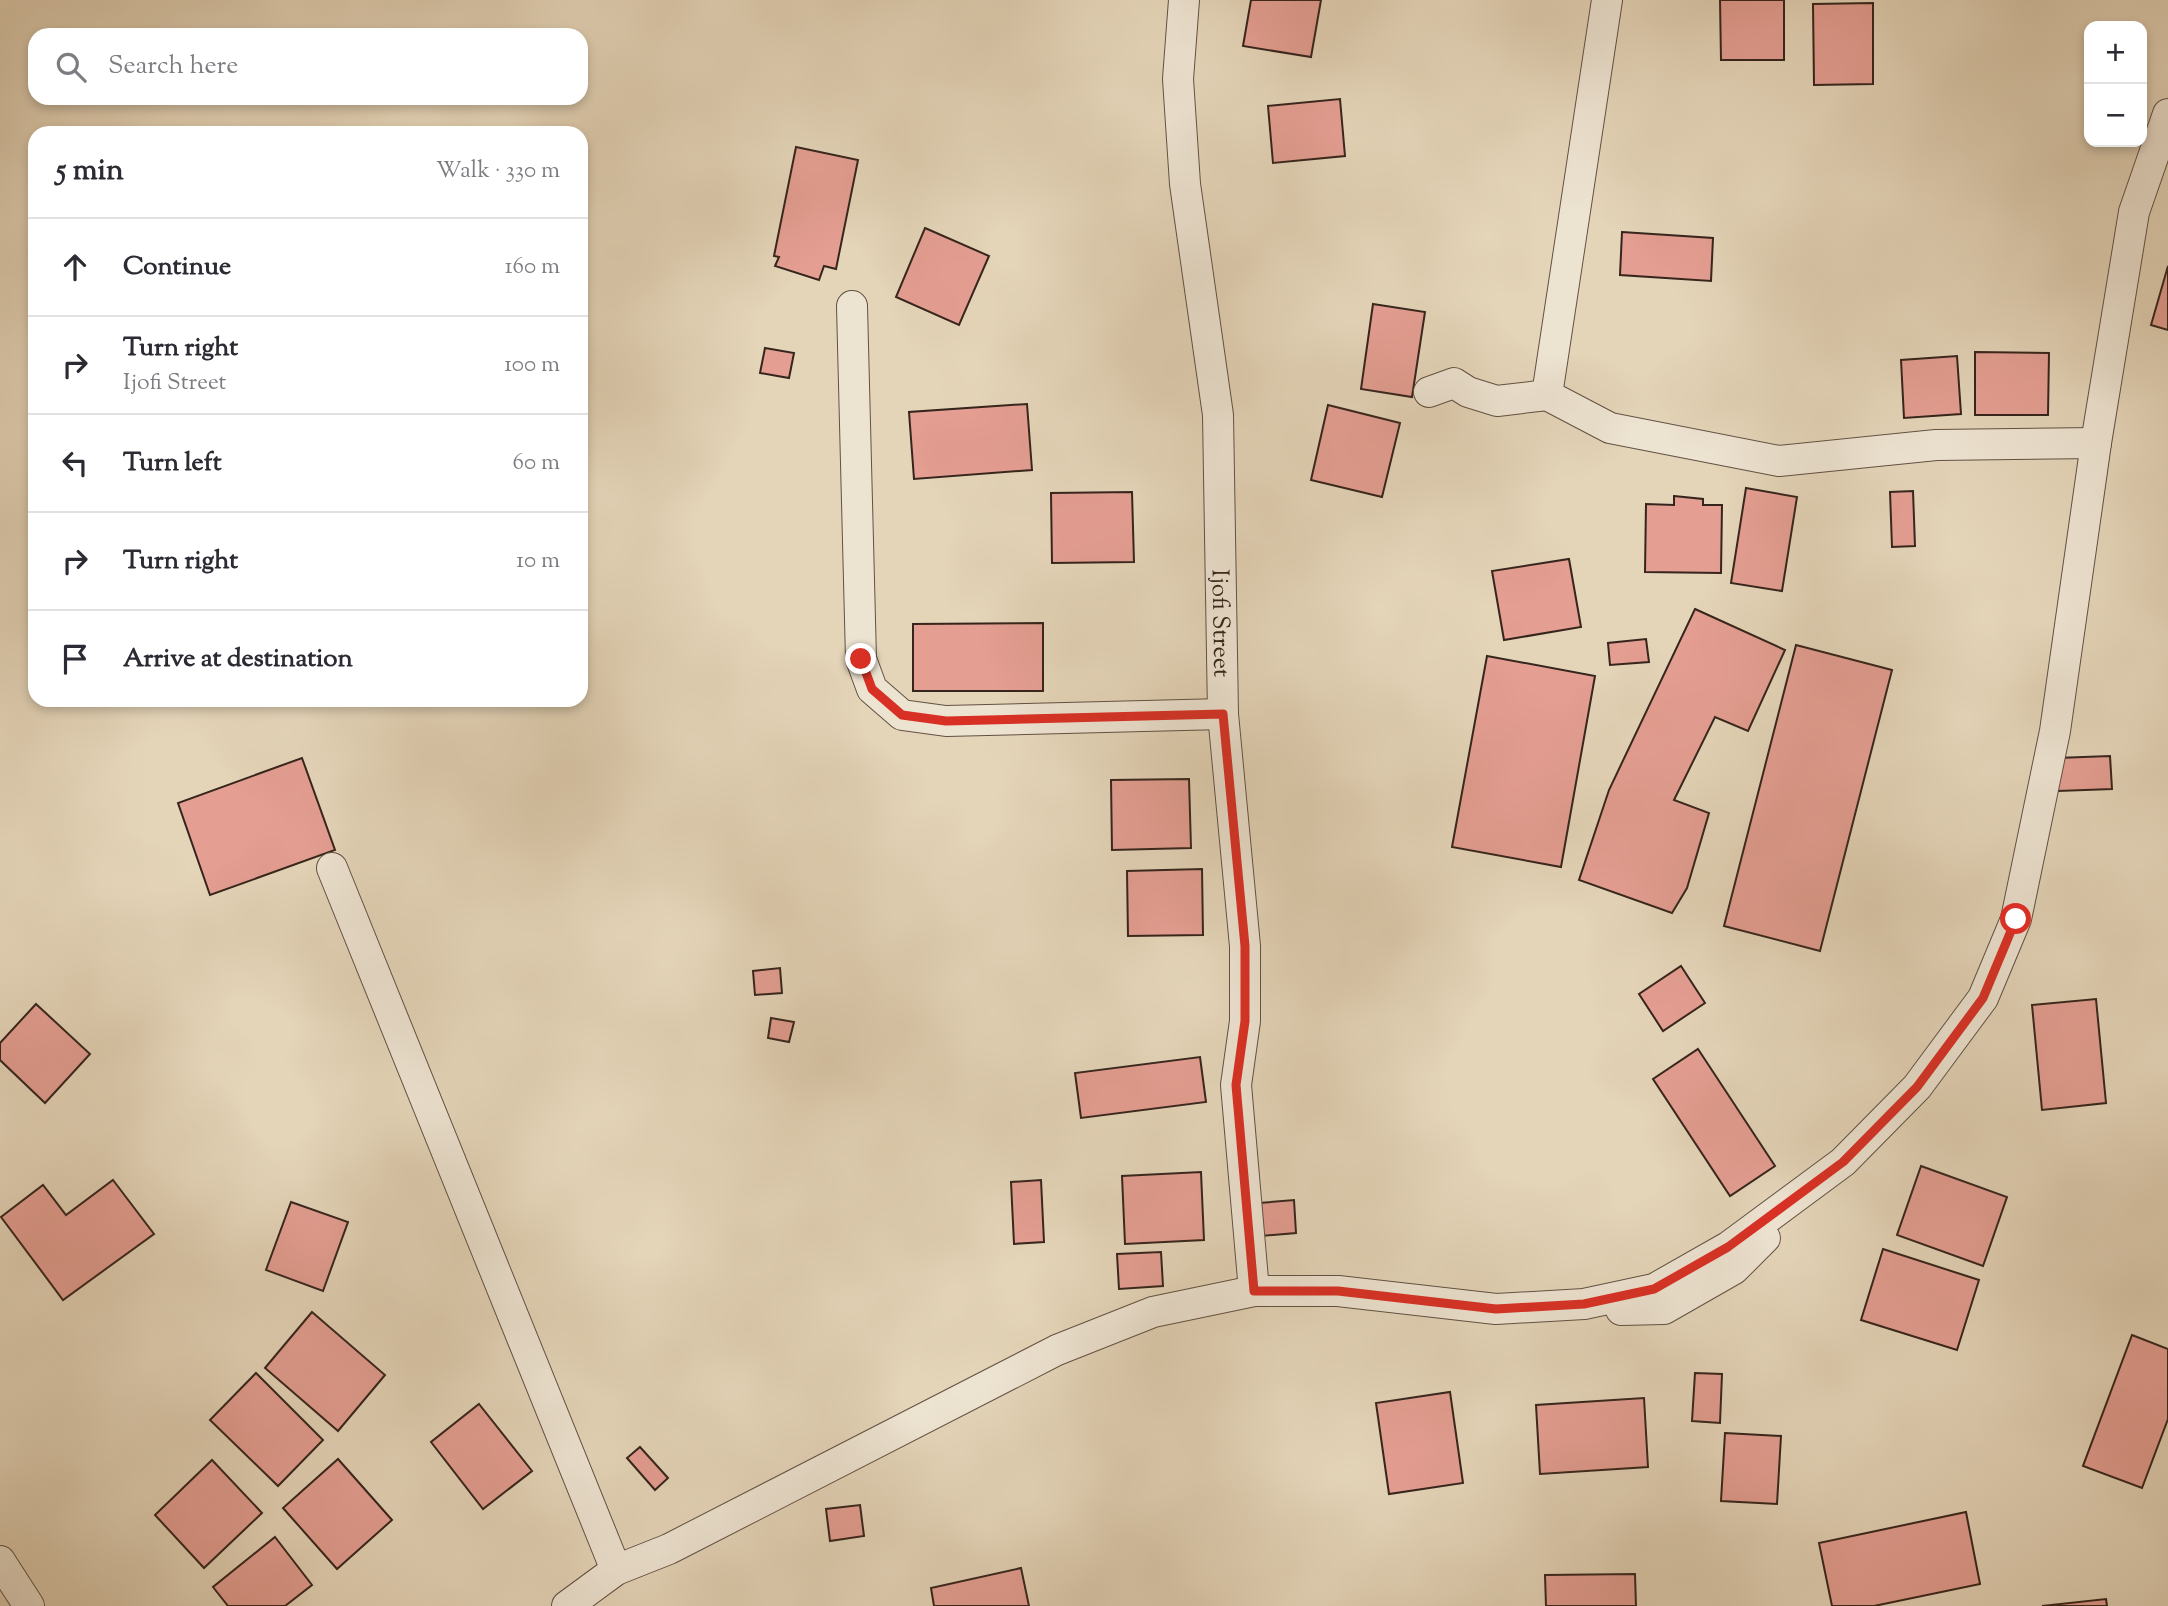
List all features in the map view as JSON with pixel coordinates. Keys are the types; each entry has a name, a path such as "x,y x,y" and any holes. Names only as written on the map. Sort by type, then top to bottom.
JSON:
{"street":[{"name":"Ijofi Street","path":"1184,0 1178,79 1185,184 1218,415 1223,714 1245,946 1245,1021 1236,1085 1254,1291"},
{"path":"1547,395 1607,0"},
{"path":"568,1606 616,1570 669,1549 1057,1350 1153,1312 1254,1291 1338,1291 1496,1309 1584,1304 1654,1289 1728,1247 1843,1162 1917,1087 1983,998 2016,919 2055,732 2096,443 2134,212 2168,114"},
{"path":"852,306 861,659 872,689 902,715 946,721 1223,714"},
{"path":"1429,392 1454,383 1497,401 1547,395 1610,428 1779,461 1936,444 2096,443"},
{"path":"332,868 616,1570"},
{"path":"0,1561 29,1606"}],"building":[{"path":"1251,0 1321,0 1311,57 1243,46"},
{"path":"1720,0 1784,0 1784,60 1721,60"},
{"path":"1873,3 1873,84 1814,85 1813,4"},
{"path":"1340,99 1345,156 1273,163 1268,106"},
{"path":"796,147 858,160 836,269 824,266 819,280 775,266 779,257 774,256"},
{"path":"925,228 989,256 959,325 896,297"},
{"path":"1622,232 1713,238 1711,281 1620,275"},
{"path":"2168,266 2168,330 2151,325"},
{"path":"1373,304 1425,312 1412,397 1361,389"},
{"path":"765,348 794,353 789,378 760,373"},
{"path":"1975,352 2049,353 2048,415 1975,415"},
{"path":"1957,356 1961,414 1904,418 1901,360"},
{"path":"1027,404 1032,470 914,479 909,412"},
{"path":"1328,405 1400,423 1382,497 1311,480"},
{"path":"1746,488 1797,497 1782,591 1731,583"},
{"path":"1913,491 1915,546 1892,547 1890,492"},
{"path":"1132,492 1134,562 1052,563 1051,493"},
{"path":"1674,496 1703,499 1703,505 1722,505 1721,573 1645,572 1646,504 1674,505"},
{"path":"1569,559 1581,627 1504,640 1492,571"},
{"path":"1695,609 1785,650 1748,731 1715,717 1674,800 1709,813 1687,888 1672,913 1579,880 1609,790"},
{"path":"1043,623 1043,691 913,691 913,624"},
{"path":"1646,639 1649,662 1610,665 1608,643"},
{"path":"1796,645 1892,670 1820,951 1724,926"},
{"path":"1487,656 1595,676 1561,867 1452,847"},
{"path":"2110,756 2112,789 2058,791 2057,758"},
{"path":"302,758 335,850 210,895 178,803"},
{"path":"1189,779 1191,848 1112,850 1111,780"},
{"path":"1202,869 1203,935 1128,936 1127,871"},
{"path":"1681,966 1705,1003 1663,1031 1639,994"},
{"path":"780,968 782,993 755,995 753,971"},
{"path":"2096,999 2106,1103 2042,1110 2032,1005"},
{"path":"36,1004 90,1054 45,1103 0,1060 0,1043"},
{"path":"771,1018 794,1022 789,1042 768,1038"},
{"path":"1698,1049 1775,1166 1730,1196 1653,1079"},
{"path":"1200,1057 1206,1102 1081,1118 1075,1073"},
{"path":"1921,1166 2007,1197 1983,1266 1897,1235"},
{"path":"1201,1172 1204,1240 1125,1244 1122,1176"},
{"path":"113,1180 154,1234 63,1300 1,1217 43,1185 66,1215"},
{"path":"1041,1180 1044,1242 1014,1244 1011,1182"},
{"path":"1294,1200 1296,1233 1261,1236 1259,1203"},
{"path":"291,1202 348,1222 323,1291 266,1270"},
{"path":"1883,1249 1979,1280 1957,1350 1861,1320"},
{"path":"1161,1252 1163,1286 1119,1289 1117,1254"},
{"path":"312,1312 385,1375 338,1431 265,1368"},
{"path":"2132,1335 2168,1349 2168,1419 2142,1488 2083,1466"},
{"path":"256,1373 323,1440 278,1486 210,1420"},
{"path":"1695,1373 1722,1374 1720,1423 1692,1421"},
{"path":"1450,1392 1463,1483 1389,1494 1376,1403"},
{"path":"1644,1398 1648,1467 1540,1474 1536,1405"},
{"path":"479,1404 532,1471 483,1509 431,1442"},
{"path":"1725,1433 1781,1436 1777,1504 1721,1501"},
{"path":"640,1447 668,1478 655,1490 627,1458"},
{"path":"338,1459 392,1520 337,1569 283,1508"},
{"path":"212,1460 262,1513 204,1568 155,1515"},
{"path":"860,1505 864,1536 830,1541 826,1509"},
{"path":"1966,1512 1980,1584 1874,1606 1832,1606 1819,1543"},
{"path":"275,1537 312,1585 285,1606 228,1606 213,1587"},
{"path":"1021,1568 1029,1606 934,1606 931,1588"},
{"path":"1635,1574 1636,1606 1546,1606 1545,1575"},
{"path":"2106,1599 2107,1606 2042,1606"}],"route":[{"path":"861,659 872,689 902,715 946,721 1223,714 1245,946 1245,1021 1236,1085 1254,1291 1338,1291 1496,1309 1584,1304 1654,1289 1728,1247 1843,1162 1917,1087 1983,998 2016,919"}]}
